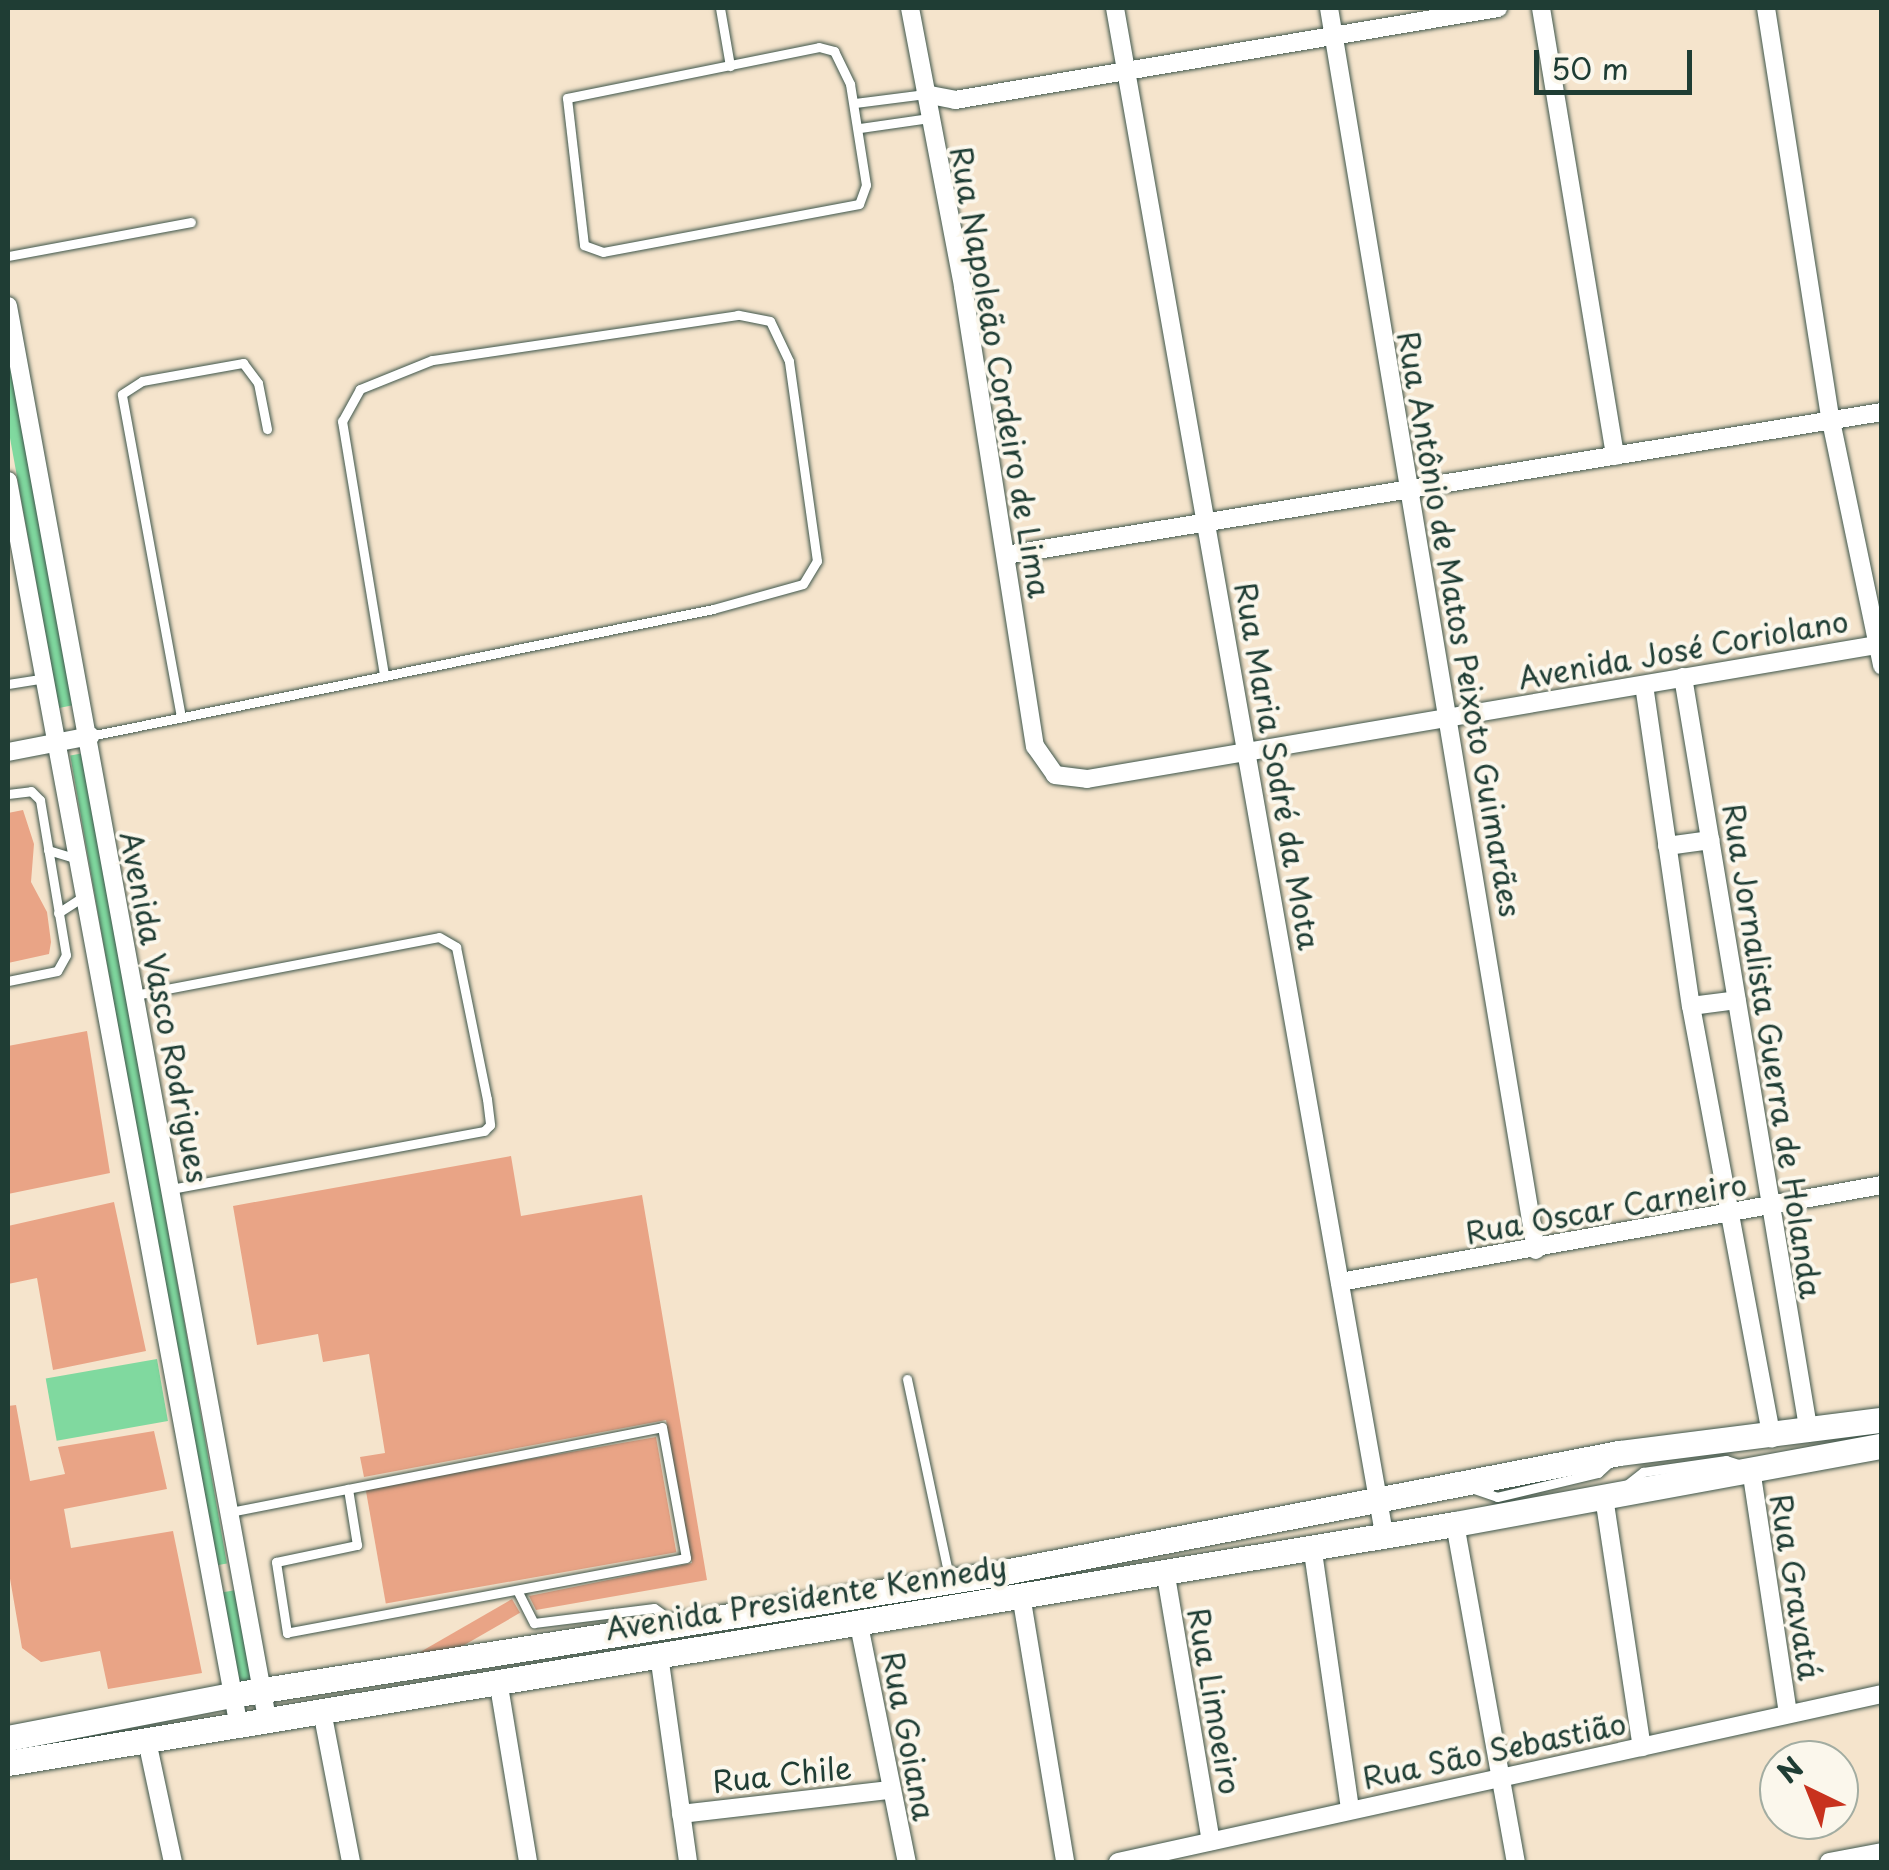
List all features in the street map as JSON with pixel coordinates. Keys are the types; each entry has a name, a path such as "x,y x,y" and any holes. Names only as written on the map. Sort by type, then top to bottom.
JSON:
{"main road":[{"name":"Avenida Presidente Kennedy","path":"8,1738 232,1695 950,1581 1378,1504 1619,1454 1772,1438 1882,1420"},
{"name":"Avenida Presidente Kennedy","path":"8,1763 1455,1524 1882,1446"}],"street":[{"name":"Rua Napoleão Cordeiro de Lima","path":"910,8 1006,555 1035,746"},
{"name":"Rua Maria Sodré da Mota","path":"1115,8 1206,526 1251,753 1384,1534"},
{"name":"Rua Antônio de Matos Peixoto Guimarães","path":"1329,8 1536,1250"},
{"path":"925,94 955,100 1498,8"},
{"path":"1541,8 1615,456"},
{"path":"1766,8 1831,422 1882,666"},
{"path":"929,118 955,100"},
{"name":"Avenida Vasco Rodrigues","path":"8,306 268,1718"},
{"path":"1006,555 1206,526 1409,486 1882,412"},
{"name":"Avenida Vasco Rodrigues","path":"8,481 238,1722"},
{"name":"Avenida José Coriolano","path":"1035,746 1055,775 1087,779 1880,644"},
{"name":"Rua Jornalista Guerra de Holanda","path":"1683,677 1810,1433"},
{"path":"1644,685 1691,1006 1772,1438"},
{"path":"8,752 90,736"},
{"path":"1667,846 1711,840"},
{"path":"1691,1006 1737,1000"},
{"name":"Rua Oscar Carneiro","path":"1340,1282 1536,1250 1882,1185"},
{"name":"Rua Gravatá","path":"1750,1469 1788,1713"},
{"path":"1610,1496 1642,1747"},
{"path":"1455,1524 1516,1862"},
{"path":"1312,1545 1350,1808"},
{"name":"Rua Limoeiro","path":"1166,1570 1211,1841"},
{"path":"209,1579 243,1573"},
{"path":"1021,1595 1065,1862"},
{"name":"Rua Goiana","path":"858,1620 906,1862"},
{"path":"659,1655 688,1862"},
{"path":"498,1680 528,1862"},
{"name":"Rua São Sebastião","path":"1118,1862 1350,1808 1502,1781 1882,1694"},
{"path":"322,1711 351,1862"},
{"path":"148,1741 172,1862"},
{"name":"Rua Chile","path":"680,1814 890,1790"},
{"path":"1830,1862 1882,1852"}],"lane":[{"path":"720,8 730,66"},
{"path":"819,47 834,51 855,103 860,128 866,185 852,208 603,252 584,245 567,98 730,66 819,47"},
{"path":"855,103 925,94"},
{"path":"860,128 929,118"},
{"path":"8,256 191,222"},
{"path":"90,736 712,610 802,584 817,562 789,361 770,321 738,315 432,360 360,389 342,422 384,674"},
{"path":"181,717 122,394 142,381 243,364 258,384 266,429"},
{"path":"8,684 44,678"},
{"path":"8,794 31,792 40,800 58,913 62,967 8,980"},
{"path":"48,850 77,859"},
{"path":"58,913 84,896"},
{"path":"133,995 439,937 456,946 487,1100 490,1126 484,1132 171,1189"},
{"path":"907,1379 950,1581"},
{"path":"230,1512 662,1427 686,1558 287,1633 276,1562 358,1545 348,1489"},
{"path":"518,1592 534,1624 654,1608 680,1625"}],"green space":[{"path":"8,342 74,705 59,708 8,427"},
{"path":"84,753 227,1563 213,1566 70,755"},
{"path":"157,1359 168,1421 57,1441 46,1379"},
{"path":"236,1590 252,1680 236,1682 220,1593"}],"building":[{"path":"23,810 34,844 31,882 47,912 51,942 49,954 8,963 8,813"},
{"path":"87,1031 110,1173 8,1194 8,1046"},
{"path":"511,1156 521,1216 642,1195 707,1580 536,1610 529,1596 692,1563 666,1420 364,1477 360,1457 385,1453 369,1354 323,1362 318,1334 257,1345 233,1206"},
{"path":"114,1202 146,1351 53,1370 37,1278 8,1284 8,1226"},
{"path":"16,1405 30,1481 65,1474 58,1447 154,1431 167,1489 64,1509 71,1548 173,1531 202,1673 108,1689 100,1651 41,1662 22,1648 8,1567 8,1406"},
{"path":"656,1437 676,1552 386,1603 365,1488"},
{"path":"512,1599 520,1613 411,1676 403,1662"}]}
